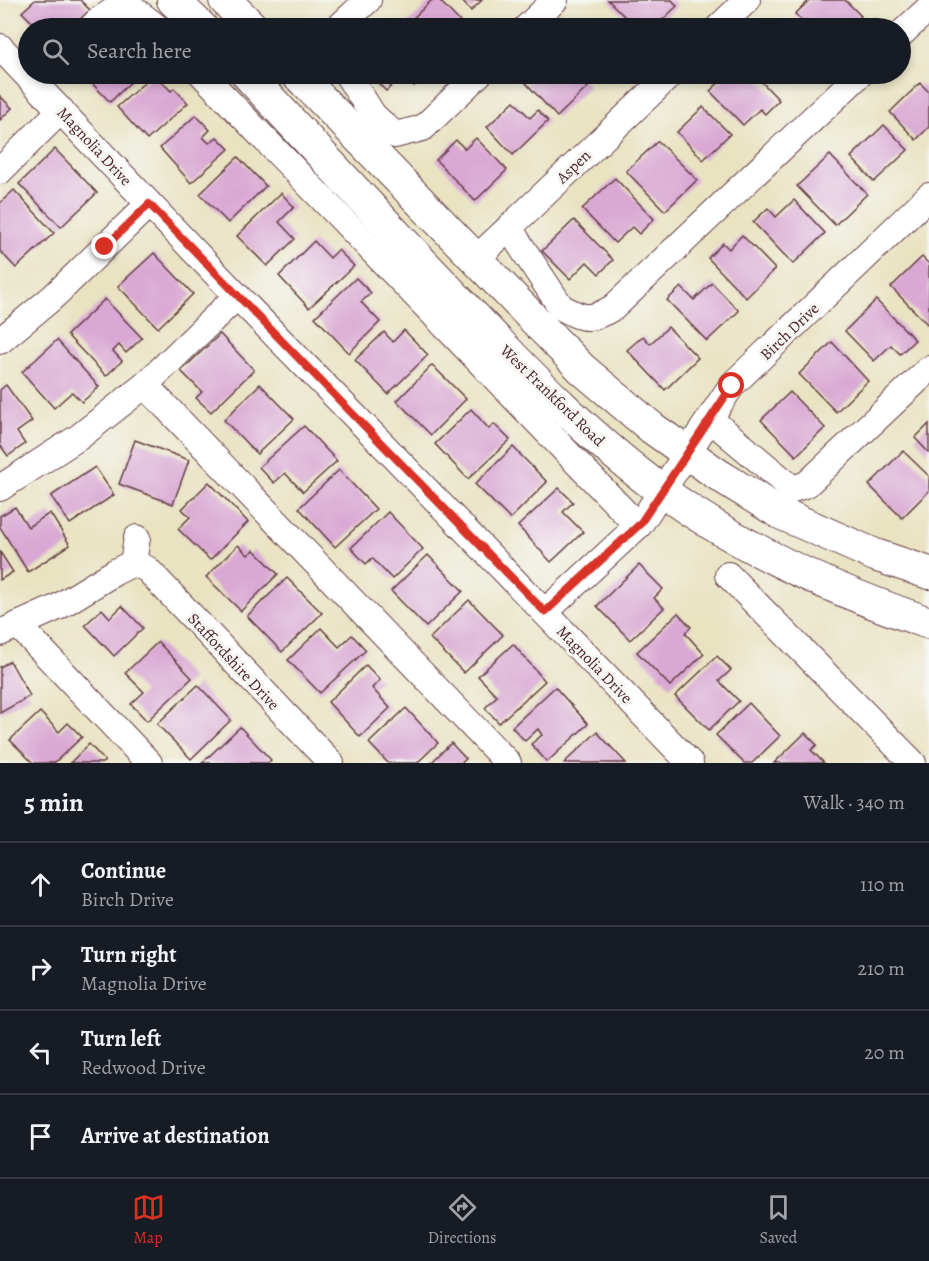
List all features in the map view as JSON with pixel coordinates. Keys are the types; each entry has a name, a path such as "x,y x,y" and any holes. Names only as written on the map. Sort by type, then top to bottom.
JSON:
{"main road":[{"path":"172,0 191,18"},
{"path":"225,0 243,18"},
{"name":"West Frankford Road","path":"256,84 553,400 592,436 663,492 729,534 792,568 896,612 929,623"},
{"path":"307,84 582,369 652,428 717,474 780,513 875,555 929,573"}],"street":[{"path":"349,18 368,0"},
{"path":"536,18 555,0"},
{"path":"728,18 747,0"},
{"path":"102,18 121,6 136,11 145,18"},
{"path":"911,25 929,8"},
{"name":"Magnolia Drive","path":"0,47 18,61"},
{"name":"Magnolia Drive","path":"45,84 62,110 237,297 690,763"},
{"path":"212,84 638,526"},
{"path":"353,84 373,116 395,135 423,128 469,84"},
{"name":"Aspen","path":"476,259 660,84"},
{"path":"509,228 561,307 574,315 597,317 614,307 849,84"},
{"path":"0,171 62,110"},
{"name":"Birch Drive","path":"545,612 638,526 663,492 732,386 929,196"},
{"path":"0,341 53,297 149,204"},
{"path":"0,488 80,437 145,385 237,297"},
{"path":"710,420 793,489 807,483 929,369"},
{"path":"145,385 508,763"},
{"path":"137,537 133,563 58,607 9,629 149,763"},
{"name":"Staffordshire Drive","path":"133,563 147,569 331,763"},
{"path":"728,575 913,763"}],"building":[{"path":"35,0 80,0 90,10 82,18 28,18 22,12"},
{"path":"432,0 439,0 456,18 413,18"},
{"path":"461,0 482,0 471,11"},
{"path":"608,0 672,0 677,6 664,18 626,18"},
{"path":"810,0 845,0 861,16 859,18 799,18 795,14"},
{"path":"920,83 929,92 929,127 916,140 890,112"},
{"path":"93,84 129,84 110,102"},
{"path":"143,84 164,84 171,91 174,88 188,103 147,140 117,107"},
{"path":"379,84 393,84 386,91"},
{"path":"527,84 587,84 589,86 557,117"},
{"path":"717,84 764,84 779,100 765,114 760,109 743,125 710,91"},
{"path":"0,96 12,108 0,120"},
{"path":"514,101 530,118 538,110 548,121 513,155 487,127"},
{"path":"703,107 730,134 703,160 677,132"},
{"path":"196,115 210,130 203,137 209,143 217,137 229,149 191,183 160,148"},
{"path":"884,125 908,150 874,182 851,157"},
{"path":"476,138 507,170 475,201 436,160 456,140 465,149"},
{"path":"658,141 697,180 665,211 626,171"},
{"path":"55,149 97,193 61,227 19,184"},
{"path":"830,155 867,194 835,225 797,186"},
{"path":"238,157 266,186 228,223 200,194"},
{"path":"615,178 654,219 639,234 632,227 615,243 582,209"},
{"path":"14,190 54,233 16,268 0,251 0,203"},
{"path":"281,193 294,207 279,222 295,239 267,266 237,236"},
{"path":"794,200 825,233 793,264 753,222 768,208 776,217"},
{"path":"574,220 613,260 599,274 587,262 570,279 542,251"},
{"path":"742,235 775,269 746,298 708,258 723,243 729,249"},
{"path":"314,241 330,258 338,250 354,266 309,308 279,276"},
{"path":"154,253 193,294 158,328 118,286"},
{"path":"922,257 929,264 929,322 927,324 891,287"},
{"path":"356,278 371,293 361,302 380,322 349,353 315,317"},
{"path":"712,283 739,311 707,341 667,300 681,287 694,300"},
{"path":"105,299 142,338 126,353 119,345 113,351 122,361 106,376 67,335"},
{"path":"876,300 915,340 900,354 891,345 874,361 845,331"},
{"path":"668,327 698,358 665,390 627,350 643,336 650,344"},
{"path":"404,330 428,355 388,394 355,360 384,332 393,342"},
{"path":"220,334 254,370 211,412 196,398 202,392 181,371"},
{"path":"57,340 99,387 82,402 72,392 54,408 22,372"},
{"path":"832,342 868,381 836,412 799,374"},
{"path":"432,365 466,399 431,435 397,401"},
{"path":"260,384 294,419 257,454 224,420"},
{"path":"6,385 32,421 17,432 25,444 8,456 0,445 0,390"},
{"path":"790,392 825,428 796,456 761,420"},
{"path":"471,409 489,429 494,424 510,440 468,479 435,444"},
{"path":"929,424 929,453 915,438"},
{"path":"304,426 337,461 303,492 285,473 274,483 259,467"},
{"path":"135,440 189,460 173,504 119,484"},
{"path":"513,447 547,482 510,519 475,484"},
{"path":"903,451 929,476 929,491 902,518 869,485"},
{"path":"95,467 114,495 70,524 51,496"},
{"path":"339,470 376,509 335,547 299,508"},
{"path":"209,482 248,522 210,560 178,529 190,517 182,509"},
{"path":"559,488 573,502 563,512 583,532 551,562 518,526"},
{"path":"15,507 28,527 50,513 70,545 28,572 0,527 0,516"},
{"path":"388,512 423,549 392,579 372,558 366,564 351,548"},
{"path":"238,545 248,555 254,550 278,574 241,611 206,577"},
{"path":"0,552 13,572 0,580"},
{"path":"428,555 463,591 426,627 391,591"},
{"path":"639,565 663,589 654,598 664,608 630,640 597,606"},
{"path":"287,578 322,613 282,652 247,616"},
{"path":"469,600 503,635 464,673 430,638"},
{"path":"122,606 143,628 114,656 85,625 102,609 110,618"},
{"path":"678,613 691,627 685,633 704,654 670,686 637,652"},
{"path":"321,628 339,647 352,635 366,650 320,693 288,660"},
{"path":"158,642 192,678 147,721 131,704 144,692 125,673"},
{"path":"513,644 545,681 499,723 485,708 497,696 478,676"},
{"path":"717,656 731,670 719,681 739,701 709,730 675,696"},
{"path":"10,661 30,696 0,713 0,667"},
{"path":"366,665 380,680 372,688 390,708 360,737 328,702"},
{"path":"198,685 231,720 191,759 157,724"},
{"path":"555,687 588,724 547,762 531,744 542,735 538,729 525,741 512,727"},
{"path":"749,703 780,736 752,763 744,763 716,735"},
{"path":"406,708 438,743 417,763 388,763 369,743"},
{"path":"40,712 59,732 68,723 82,737 54,763 33,763 10,740"},
{"path":"240,727 271,760 268,763 202,763"},
{"path":"597,732 626,763 564,763"},
{"path":"805,733 817,745 811,750 824,763 774,763"},
{"path":"451,743 466,759 461,763 431,763"},
{"path":"89,744 105,761 102,763 70,763"}],"route":[{"path":"105,247 149,204 545,612 640,524 732,386"}]}
